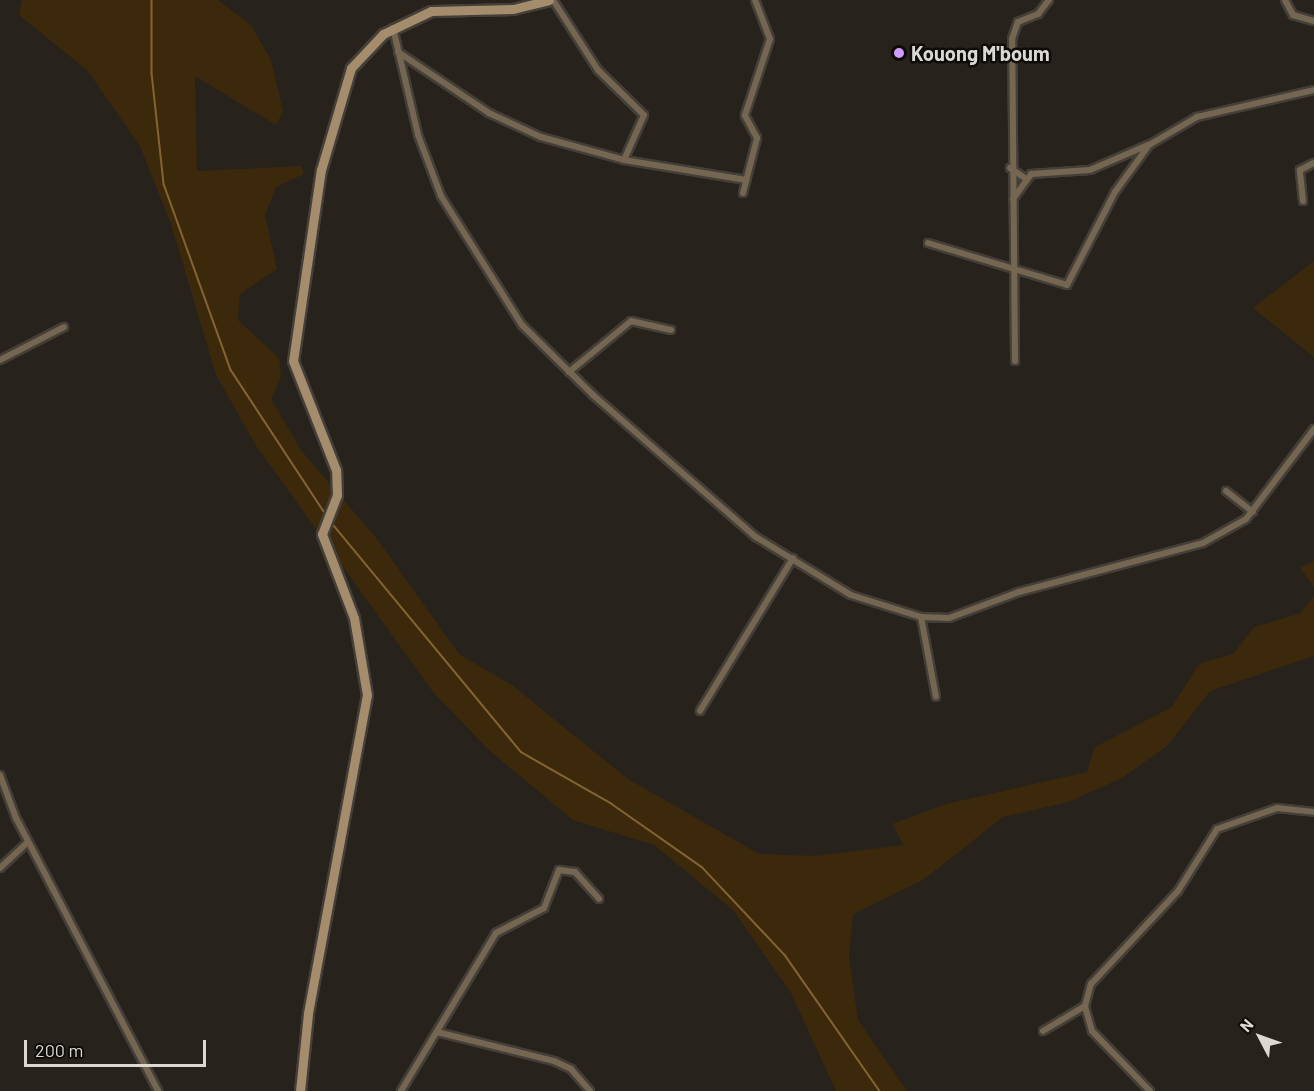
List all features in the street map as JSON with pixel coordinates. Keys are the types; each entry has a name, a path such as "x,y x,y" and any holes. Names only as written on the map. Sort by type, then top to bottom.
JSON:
{"street":[{"path":"300,1091 367,686 354,618 321,534 338,481 326,436 297,379 295,327 321,170 346,81 360,55 393,27 431,11 513,9 551,0 598,70 644,115 624,160"},
{"path":"742,193 757,138 745,115 770,39 755,0"},
{"path":"1014,361 1014,270 1010,168 1014,28 1038,14 1049,0"},
{"path":"1285,0 1293,15 1314,21"},
{"path":"393,27 418,135 441,196 510,308 568,372 756,537 851,595 921,617 956,616 1009,596 1203,543 1253,512 1314,429"},
{"path":"398,52 512,124 624,160 746,180"},
{"path":"1012,201 1025,178 1048,171 1090,170 1149,145 1197,117 1314,90"},
{"path":"928,243 1064,285 1070,282 1115,192 1149,145"},
{"path":"1303,201 1300,170 1314,163"},
{"path":"1010,168 1025,178"},
{"path":"568,372 631,321 671,330"},
{"path":"0,360 64,327"},
{"path":"1226,492 1253,512"},
{"path":"700,711 793,558"},
{"path":"921,617 936,697"},
{"path":"0,775 28,842 159,1091"},
{"path":"1043,1031 1085,1006 1098,974 1178,891 1217,829 1277,808 1314,812"},
{"path":"0,868 28,842"},
{"path":"401,1091 496,933 544,908 559,870 575,872 599,899"},
{"path":"1085,1006 1098,1038 1150,1091"},
{"path":"436,1032 554,1061 571,1069 590,1091"}],"shaded area":[{"path":"22,0 218,0 251,25 271,60 283,111 276,125 195,76 197,171 301,166 304,174 276,187 265,215 277,269 240,294 238,320 279,358 281,377 271,399 301,450 377,539 459,654 513,686 628,779 759,854 815,856 904,845 892,824 946,804 1087,772 1095,747 1172,707 1199,664 1233,654 1254,627 1301,613 1314,596 1314,656 1210,691 1168,745 1122,778 1068,802 1003,817 923,880 853,914 849,956 858,1020 907,1091 836,1091 791,993 733,910 654,845 573,820 490,751 433,692 257,447 216,375 171,224 140,146 87,70 19,15"},
{"path":"1314,261 1314,357 1253,308"},
{"path":"1314,561 1314,587 1300,568"}],"waterway":[{"path":"152,0 152,73 164,184 231,370 325,513"},
{"path":"331,522 521,752 612,804 702,867 785,955 880,1091"}],"place":[{"name":"Kouong M'boum","path":"899,53"}]}
